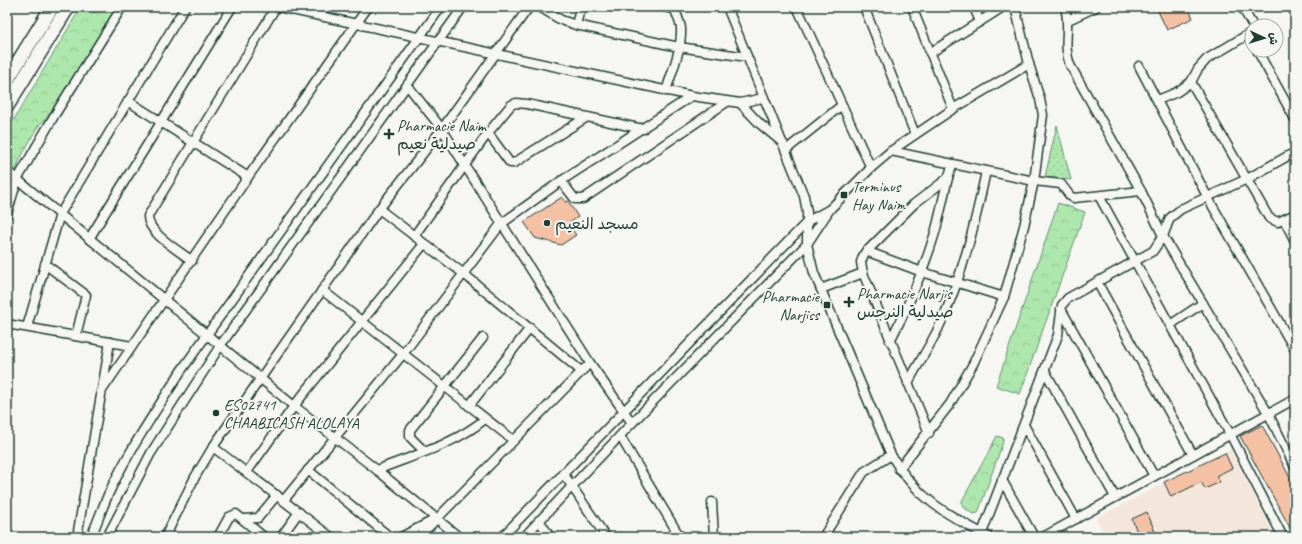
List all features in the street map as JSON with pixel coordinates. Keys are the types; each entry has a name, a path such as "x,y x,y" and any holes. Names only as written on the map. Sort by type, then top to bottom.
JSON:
{"highway":[{"path":"7,80 52,7"},
{"path":"7,106 68,7"}],"street":[{"path":"7,214 17,180 54,116 122,7"},
{"path":"27,327 60,214 185,7"},
{"path":"90,240 161,121 232,7"},
{"path":"192,261 154,231 147,221 150,211 192,141 277,7 692,96 740,103 763,98"},
{"path":"101,392 248,177 368,7"},
{"path":"90,537 109,494 146,426 205,334 441,7"},
{"path":"107,537 151,453 220,346 408,86 463,7"},
{"path":"165,537 195,477 213,447 379,209 442,129 529,7"},
{"path":"540,7 560,20 576,25 679,47 747,57"},
{"path":"576,25 579,13 583,7"},
{"path":"664,7 675,8 681,29 679,47 666,91"},
{"path":"727,7 763,98 775,120 804,196 808,222 807,244 810,258 821,289 891,455 899,469 936,507 986,535 1002,480 1058,335 1061,309 1068,298 1153,251 1163,236 1170,218 1181,210 1247,179 1295,152"},
{"path":"864,7 916,134"},
{"path":"912,7 953,109"},
{"path":"974,7 980,22"},
{"path":"930,52 1002,7"},
{"path":"899,469 929,433 950,404 973,364 1004,297 1014,264 1034,181 1043,115 1015,7"},
{"path":"1065,7 1068,20 1065,44 1070,65 1141,191 1163,236 1268,412 1295,467"},
{"path":"1068,20 1096,7"},
{"path":"1242,7 1248,18"},
{"path":"799,8 871,168"},
{"path":"1158,100 1178,92 1191,82 1198,69 1206,59 1244,37"},
{"path":"1261,58 1295,119"},
{"path":"524,537 572,485 807,244 830,209 871,168 916,134 953,109 1029,64"},
{"path":"1139,66 1208,198 1294,347"},
{"path":"1191,82 1270,218 1273,221 1284,220 1295,214"},
{"path":"408,86 442,129 590,363 632,423"},
{"path":"284,500 402,354 501,224 561,181 643,130 692,96"},
{"path":"128,100 248,177"},
{"path":"561,181 575,199 583,199 727,102"},
{"path":"414,236 488,133 507,109 516,103 643,130"},
{"path":"740,103 785,147"},
{"path":"785,147 842,105"},
{"path":"488,133 512,164 587,117"},
{"path":"891,152 1034,181 1061,184 1070,196 1074,198 1141,191"},
{"path":"890,341 906,311 922,272 935,235 948,178 953,164"},
{"path":"7,171 260,379 377,470 459,537"},
{"path":"908,383 940,325 956,283 971,238 986,171"},
{"path":"929,433 890,341 863,273 861,262 866,250 914,204 948,178"},
{"path":"1099,196 1230,434 1283,537"},
{"path":"379,209 464,274 581,371"},
{"path":"502,537 808,222 830,209"},
{"path":"1284,220 1295,241"},
{"path":"247,472 294,406 424,244"},
{"path":"866,250 922,272 1004,297"},
{"path":"45,264 86,295 76,336"},
{"path":"821,289 863,273"},
{"path":"1097,282 1193,454"},
{"path":"322,290 513,440"},
{"path":"1170,325 1203,303"},
{"path":"1061,309 1154,476"},
{"path":"7,324 132,346"},
{"path":"469,406 530,328"},
{"path":"424,451 410,437 410,430 483,338"},
{"path":"77,537 110,342"},
{"path":"419,537 590,363"},
{"path":"1045,371 1115,497"},
{"path":"1044,537 1268,412 1295,399"},
{"path":"377,470 454,440 471,431 486,419"},
{"path":"1024,425 1076,519"},
{"path":"620,436 680,537"},
{"path":"213,447 277,494 331,537"},
{"path":"823,537 864,472 891,455"},
{"path":"308,470 390,537"},
{"path":"563,473 606,537"},
{"path":"1002,480 1034,537"},
{"path":"244,519 258,518 277,494"},
{"path":"712,502 714,537"},
{"path":"281,537 299,512"},
{"path":"218,537 229,517 236,514 244,519 264,537"},
{"path":"401,537 436,519"},
{"path":"539,520 550,537"}],"shaded area":[{"path":"1231,449 1275,537 1103,537 1105,535 1096,518"}],"green space":[{"path":"81,7 118,7 50,115 38,126 20,159 7,194 7,131"},
{"path":"1057,125 1071,180 1045,177"},
{"path":"1058,203 1085,212 1020,394 996,386"},
{"path":"997,436 1003,438 1003,442 978,513 973,514 963,507 962,501"}],"building":[{"path":"1156,7 1188,7 1193,18 1167,30"},
{"name":"مسجد النعيم","path":"562,197 565,202 568,201 578,217 568,224 576,235 561,245 535,238 524,222"},
{"path":"1262,425 1295,487 1295,537 1240,436"},
{"path":"1225,453 1232,468 1216,476 1220,482 1205,489 1201,482 1171,497 1164,482"},
{"path":"1147,512 1157,537 1139,537 1132,519"}],"place":[{"name":"Pharmacie Naim صيدلية نعيم","path":"389,134"},
{"name":"Terminus Hay Naim","path":"844,195"},
{"name":"مسجد النعيم","path":"547,223"},
{"name":"Pharmacie Narjis صيدلية النرجس","path":"849,302"},
{"name":"Pharmacie Narjiss","path":"827,305"},
{"name":"ES02741 CHAABICASH ALOLAYA","path":"216,413"}]}
